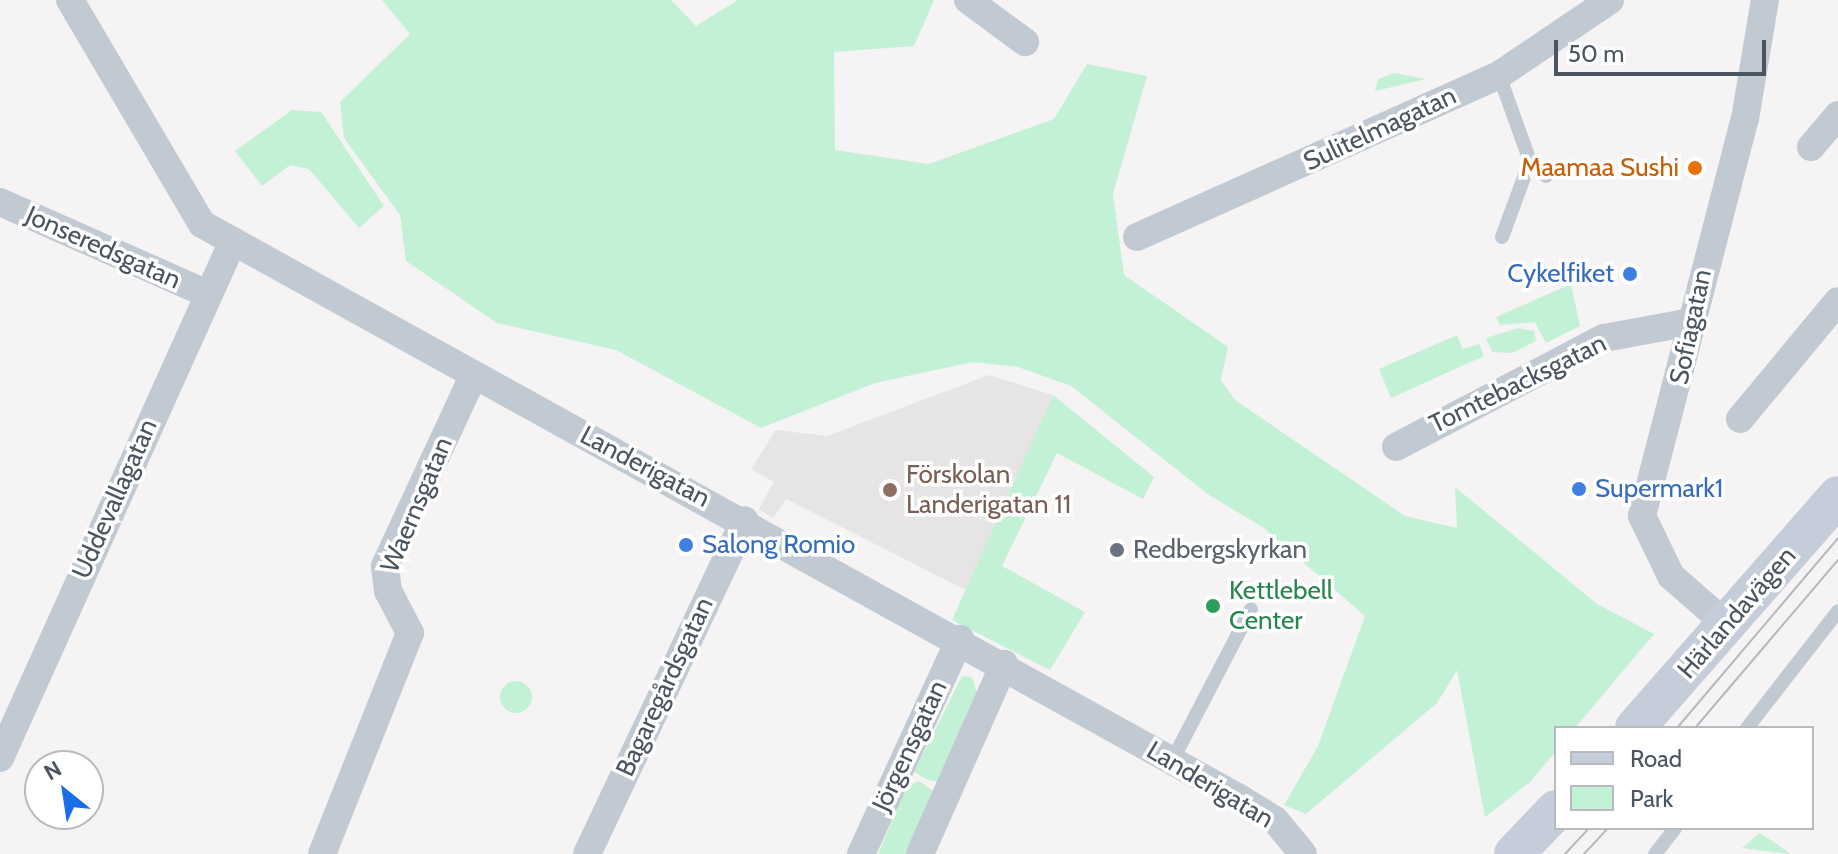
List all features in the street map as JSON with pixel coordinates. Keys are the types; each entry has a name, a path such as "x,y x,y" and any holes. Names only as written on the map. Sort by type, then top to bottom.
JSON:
{"street":[{"name":"Landerigatan","path":"70,0 202,224 473,376 745,520 1004,664 1275,820 1303,854"},
{"path":"968,0 1025,42"},
{"name":"Sulitelmagatan","path":"1137,237 1499,75 1610,0"},
{"name":"Sofiagatan","path":"1726,624 1671,576 1642,516 1745,119 1765,0"},
{"path":"1811,147 1838,115"},
{"name":"Jonseredsgatan","path":"0,202 205,293"},
{"name":"Uddevallagatan","path":"0,758 205,293 233,241"},
{"path":"1740,419 1838,301"},
{"name":"Tomtebacksgatan","path":"1396,447 1604,338 1692,322"},
{"name":"Waernsgatan","path":"322,854 410,633 388,591 385,566 473,376"},
{"name":"Härlandavägen","path":"1637,726 1838,496"},
{"name":"Bagaregårdsgatan","path":"587,854 745,520"},
{"name":"Jörgensgatan","path":"861,854 960,639"},
{"name":"Jörgensgatan","path":"920,854 1004,664"},
{"path":"1514,854 1554,812"}],"lane":[{"path":"1499,75 1530,161 1546,176"},
{"path":"1502,237 1530,161"},
{"path":"1172,761 1251,609"},
{"path":"1749,726 1838,611"},
{"path":"1655,854 1673,830"}],"shaded area":[{"name":"Förskolan Landerigatan 11","path":"989,375 1053,395 966,590 786,499 773,518 759,509 774,482 751,469 776,430 827,436"}],"green space":[{"path":"382,0 671,0 696,26 738,0 934,0 914,46 834,52 835,150 929,164 1054,119 1087,64 1147,76 1113,194 1124,275 1228,347 1221,380 1235,400 1405,516 1457,528 1455,487 1597,604 1654,634 1577,726 1554,726 1554,753 1530,782 1485,817 1457,670 1437,703 1306,814 1284,805 1318,746 1365,616 1264,528 1209,495 1071,386 1018,367 973,362 875,383 761,428 616,350 497,323 406,261 400,215 344,138 340,102 410,34"},
{"path":"1394,73 1426,79 1375,91 1378,79"},
{"path":"292,110 321,112 384,206 359,228 309,169 290,165 262,186 235,151"},
{"path":"1571,284 1580,326 1546,343 1535,322 1500,325 1496,317"},
{"path":"1518,328 1534,331 1536,341 1512,353 1492,352 1486,338"},
{"path":"1457,335 1463,349 1479,344 1484,356 1391,398 1379,369"},
{"path":"1053,395 1154,477 1143,499 1057,453 1002,566 1085,612 1050,670 952,620"},
{"path":"962,676 972,677 978,695 940,782 928,780 914,772"},
{"path":"516,681 528,685 532,697 528,709 516,713 504,709 500,697 504,685"},
{"path":"919,781 935,792 906,854 878,854 907,787"},
{"path":"1760,833 1784,849 1790,854 1742,848"}],"tram line":[{"path":"1679,726 1838,538"},
{"path":"1697,726 1838,560"},
{"path":"1565,854 1587,830"},
{"path":"1584,854 1606,830"}],"place":[{"name":"Maamaa Sushi","path":"1695,168"},
{"name":"Cykelfiket","path":"1630,274"},
{"name":"Supermark1","path":"1579,489"},
{"name":"Förskolan Landerigatan 11","path":"890,490"},
{"name":"Salong Romio","path":"686,545"},
{"name":"Redbergskyrkan","path":"1117,550"},
{"name":"Kettlebell Center","path":"1213,606"}]}
